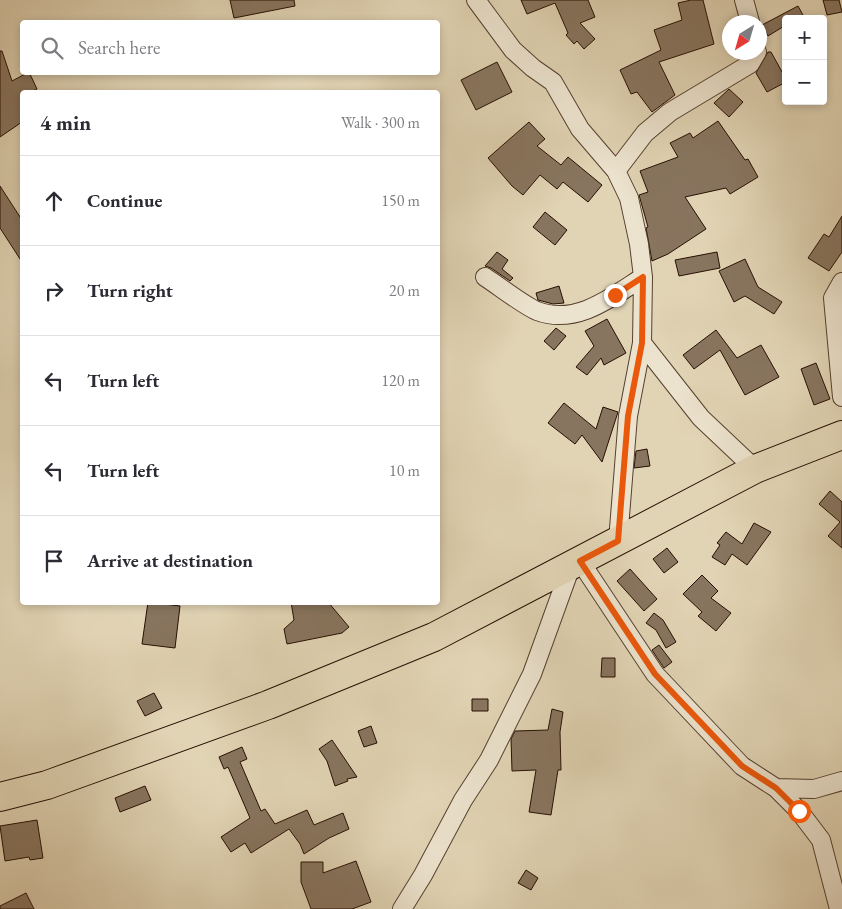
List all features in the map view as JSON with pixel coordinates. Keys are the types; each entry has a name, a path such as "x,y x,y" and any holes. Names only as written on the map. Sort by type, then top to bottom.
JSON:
{"main road":[{"path":"0,797 47,785 268,705 434,637 754,470 842,435"}],"street":[{"path":"476,0 513,50 533,68 554,82 580,129 616,171 629,198 639,244 643,277 642,343 628,416 618,541"},
{"path":"744,0 748,15"},
{"path":"616,171 646,133 670,112 750,64 752,60"},
{"path":"485,277 536,310 555,315 586,312 643,277"},
{"path":"842,282 833,298 842,397"},
{"path":"642,343 701,418 754,470"},
{"path":"576,563 655,674 742,766 776,788 799,811 821,840 839,909"},
{"path":"402,909 423,875 463,800 489,760 528,683 576,563"},
{"path":"776,788 814,789 842,781"}],"building":[{"path":"230,0 294,0 295,6 234,18"},
{"path":"521,0 588,0 595,17 580,23 595,39 584,49 577,41 574,44 566,35 568,33 555,3 527,14"},
{"path":"703,0 714,44 659,62 675,95 652,112 637,92 631,94 620,70 661,50 654,30 682,20 678,3"},
{"path":"823,0 839,0 842,12 827,15"},
{"path":"798,6 803,15 782,15 782,27 768,36 767,22"},
{"path":"0,51 2,51 12,81 23,75 30,75 37,89 20,90 20,123 0,137"},
{"path":"771,52 782,72 782,84 767,92 756,73 763,60 767,60 767,54"},
{"path":"497,62 512,92 476,110 461,80"},
{"path":"729,89 743,102 729,117 714,103"},
{"path":"718,121 745,160 748,159 758,177 730,194 726,188 685,197 706,229 668,254 652,261 646,228 648,227 639,195 648,192 640,171 678,157 670,143 690,133 693,138"},
{"path":"529,122 545,139 537,146 561,165 568,157 602,185 588,202 563,182 557,189 540,175 523,195 512,186 488,158"},
{"path":"0,186 20,217 20,259 0,228"},
{"path":"545,212 567,230 555,245 533,227"},
{"path":"842,216 842,252 829,271 808,258 824,234 829,237"},
{"path":"497,252 508,260 502,269 513,278 510,281 485,266"},
{"path":"717,252 720,268 679,276 675,260"},
{"path":"745,259 758,287 782,302 774,314 745,296 734,302 719,271"},
{"path":"559,286 564,303 553,304 538,300 536,293"},
{"path":"607,319 626,353 604,365 601,358 587,375 576,367 594,346 585,331"},
{"path":"556,328 566,336 554,350 544,341"},
{"path":"716,330 737,358 761,345 779,377 745,395 720,350 694,369 683,355"},
{"path":"816,363 830,399 814,405 801,369"},
{"path":"564,403 596,429 603,407 618,412 602,462 582,435 575,444 548,423"},
{"path":"647,449 650,466 634,468 636,451"},
{"path":"830,491 842,502 842,548 828,536 840,522 819,504"},
{"path":"754,523 771,532 747,565 732,554 725,565 712,557 720,545 717,543 726,532 742,544"},
{"path":"667,548 678,562 664,573 653,559"},
{"path":"630,569 657,599 644,611 617,581"},
{"path":"702,575 718,591 711,598 731,613 716,631 698,616 702,612 683,594"},
{"path":"148,605 180,606 175,648 142,644"},
{"path":"292,605 331,605 349,627 342,633 287,644 284,629 294,620"},
{"path":"654,613 663,620 676,642 666,648 656,630 646,623"},
{"path":"659,645 672,662 664,668 652,650"},
{"path":"602,658 615,658 615,677 601,677"},
{"path":"154,693 162,708 145,716 137,701"},
{"path":"472,699 488,699 488,711 472,711"},
{"path":"552,709 563,712 560,732 561,770 558,770 551,815 529,812 536,770 512,771 511,739 515,731 548,730"},
{"path":"371,726 377,743 364,747 358,731"},
{"path":"332,740 357,777 347,779 348,781 335,786 327,761 319,749"},
{"path":"242,747 247,759 240,762 261,811 265,809 275,824 307,810 314,825 343,813 349,829 329,838 304,854 300,844 289,829 251,853 245,843 231,852 221,837 250,818 228,767 224,769 219,757"},
{"path":"145,786 151,800 120,812 115,798"},
{"path":"37,820 43,858 30,860 29,857 5,861 0,826"},
{"path":"356,861 371,902 352,909 311,909 301,882 301,862 323,862 323,873"},
{"path":"526,870 538,878 531,890 518,883"},
{"path":"26,893 34,909 0,909 0,906"}],"route":[{"path":"615,295 643,277 642,343 628,416 618,541 580,561 655,674 742,766 776,788 799,811"}]}
